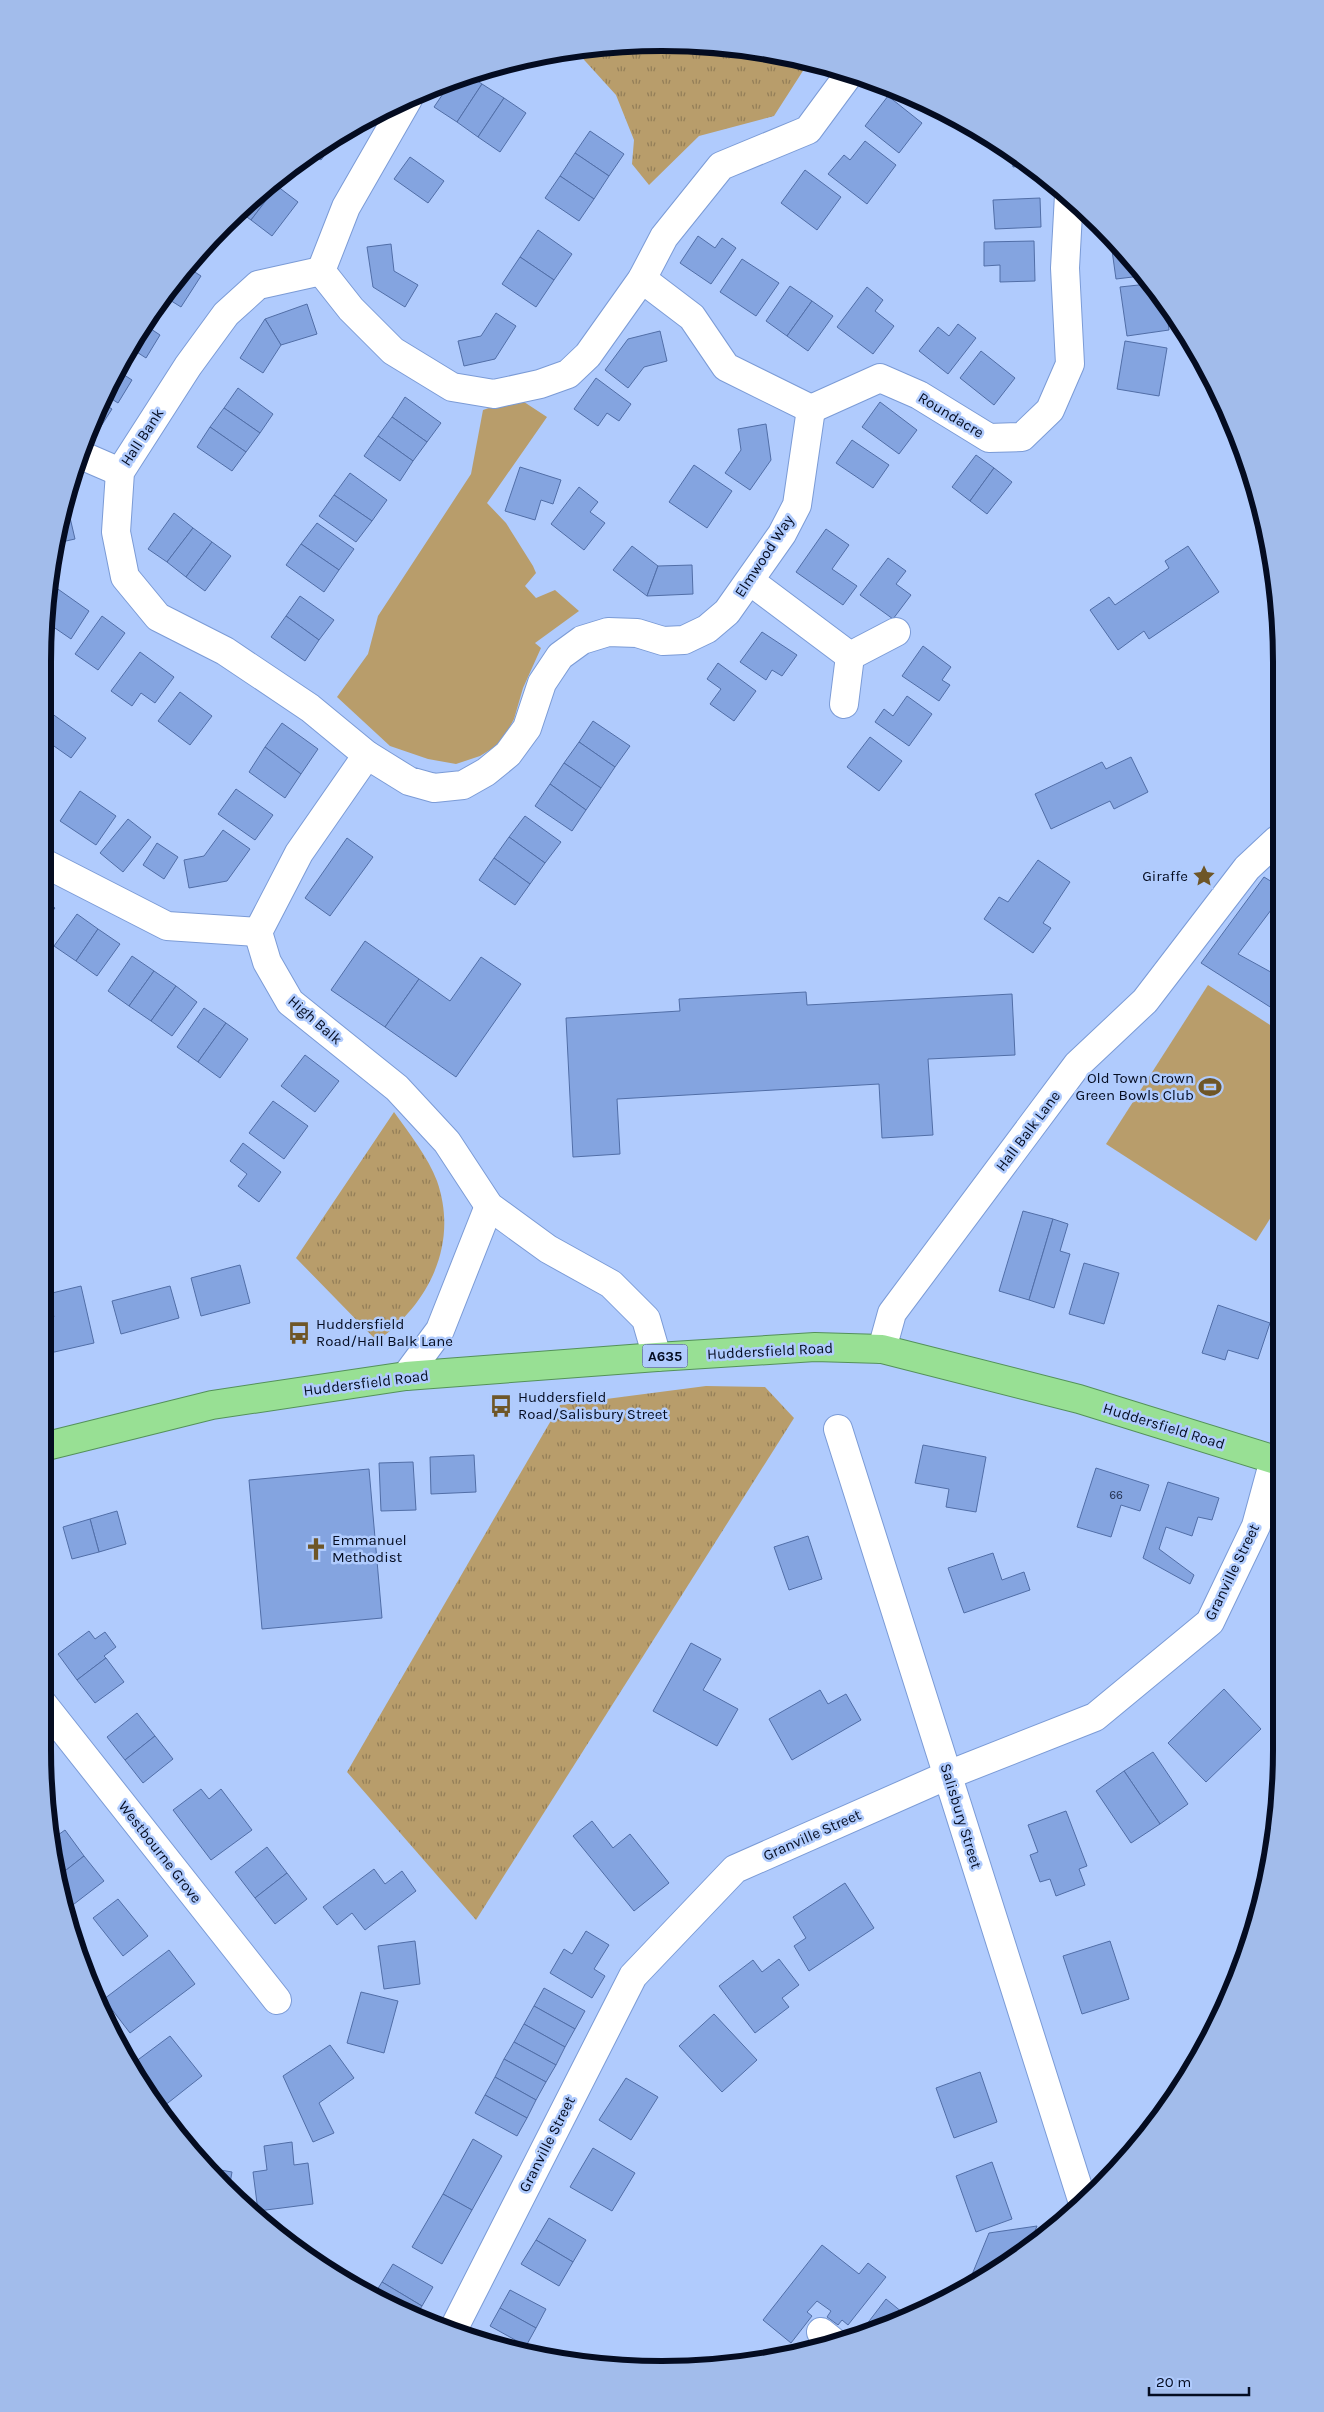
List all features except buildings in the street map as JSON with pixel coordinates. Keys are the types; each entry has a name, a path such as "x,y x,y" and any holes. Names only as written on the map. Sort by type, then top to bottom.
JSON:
{"highway":[{"name":"Huddersfield Road","path":"51,1445 212,1405 406,1376 657,1356 814,1347 882,1349 1079,1399 1273,1460"}],"street":[{"path":"402,110 346,207 321,271 351,309 393,350 452,387 494,394 540,384 568,374 588,355 642,279 664,237 722,166 808,130 845,80"},
{"name":"Roundacre","path":"811,409 880,378 919,395 989,438 1022,437 1050,410 1070,364 1065,268 1068,206"},
{"name":"Hall Bank","path":"321,271 258,285 226,314 188,366 120,472 116,532 125,577 158,617 225,651 278,686 310,708 367,756"},
{"path":"642,279 692,316 726,367 811,409"},
{"name":"Elmwood Way","path":"367,756 409,781 434,788 463,785 486,772 508,754 527,728 542,683 560,656 582,640 608,632 636,633 663,641 684,640 707,629 727,612 782,534 797,505 811,409"},
{"path":"87,458 120,472"},
{"path":"750,580 850,656"},
{"path":"850,656 896,632"},
{"path":"844,704 850,656"},
{"path":"51,867 167,926 258,932 299,852 367,756"},
{"name":"Hall Balk Lane","path":"882,1349 892,1313 1077,1065 1145,1001 1248,868 1273,844"},
{"name":"High Balk","path":"258,932 267,962 290,1002 397,1088 447,1142 489,1206 548,1249 611,1284 646,1319 657,1356"},
{"path":"406,1376 440,1330 489,1206"},
{"name":"Salisbury Street","path":"838,1429 1080,2195"},
{"name":"Granville Street","path":"456,2324 633,1976 735,1869 948,1776 1095,1717 1210,1622 1256,1526 1273,1473"},
{"name":"Westbourne Grove","path":"51,1715 277,2000"}],"green space":[{"path":"662,51 702,53 742,56 805,68 774,116 699,136 649,185 632,164 634,140 616,95 581,56"},
{"path":"518,398 547,417 487,503 506,523 533,566 536,573 525,586 536,598 555,590 579,611 535,643 541,648 523,688 514,719 501,743 480,756 456,764 428,759 390,746 337,697 368,654 378,616 471,474 483,410"},
{"name":"Old Town Crown Green Bowls Club","path":"1208,985 1273,1027 1273,1214 1256,1241 1106,1144"},
{"path":"394,1112 418,1145 437,1181 443,1204 444,1227 441,1250 435,1271 425,1291 395,1326 377,1341 296,1258"},
{"path":"706,1386 765,1387 794,1418 476,1920 347,1772 560,1405"}],"place":[{"name":"Giraffe","path":"1204,876"},
{"name":"Old Town Crown Green Bowls Club","path":"1210,1087"},
{"name":"Huddersfield Road/Hall Balk Lane","path":"299,1333"},
{"name":"Huddersfield Road/Salisbury Street","path":"501,1406"},
{"name":"Emmanuel Methodist","path":"316,1549"}]}
